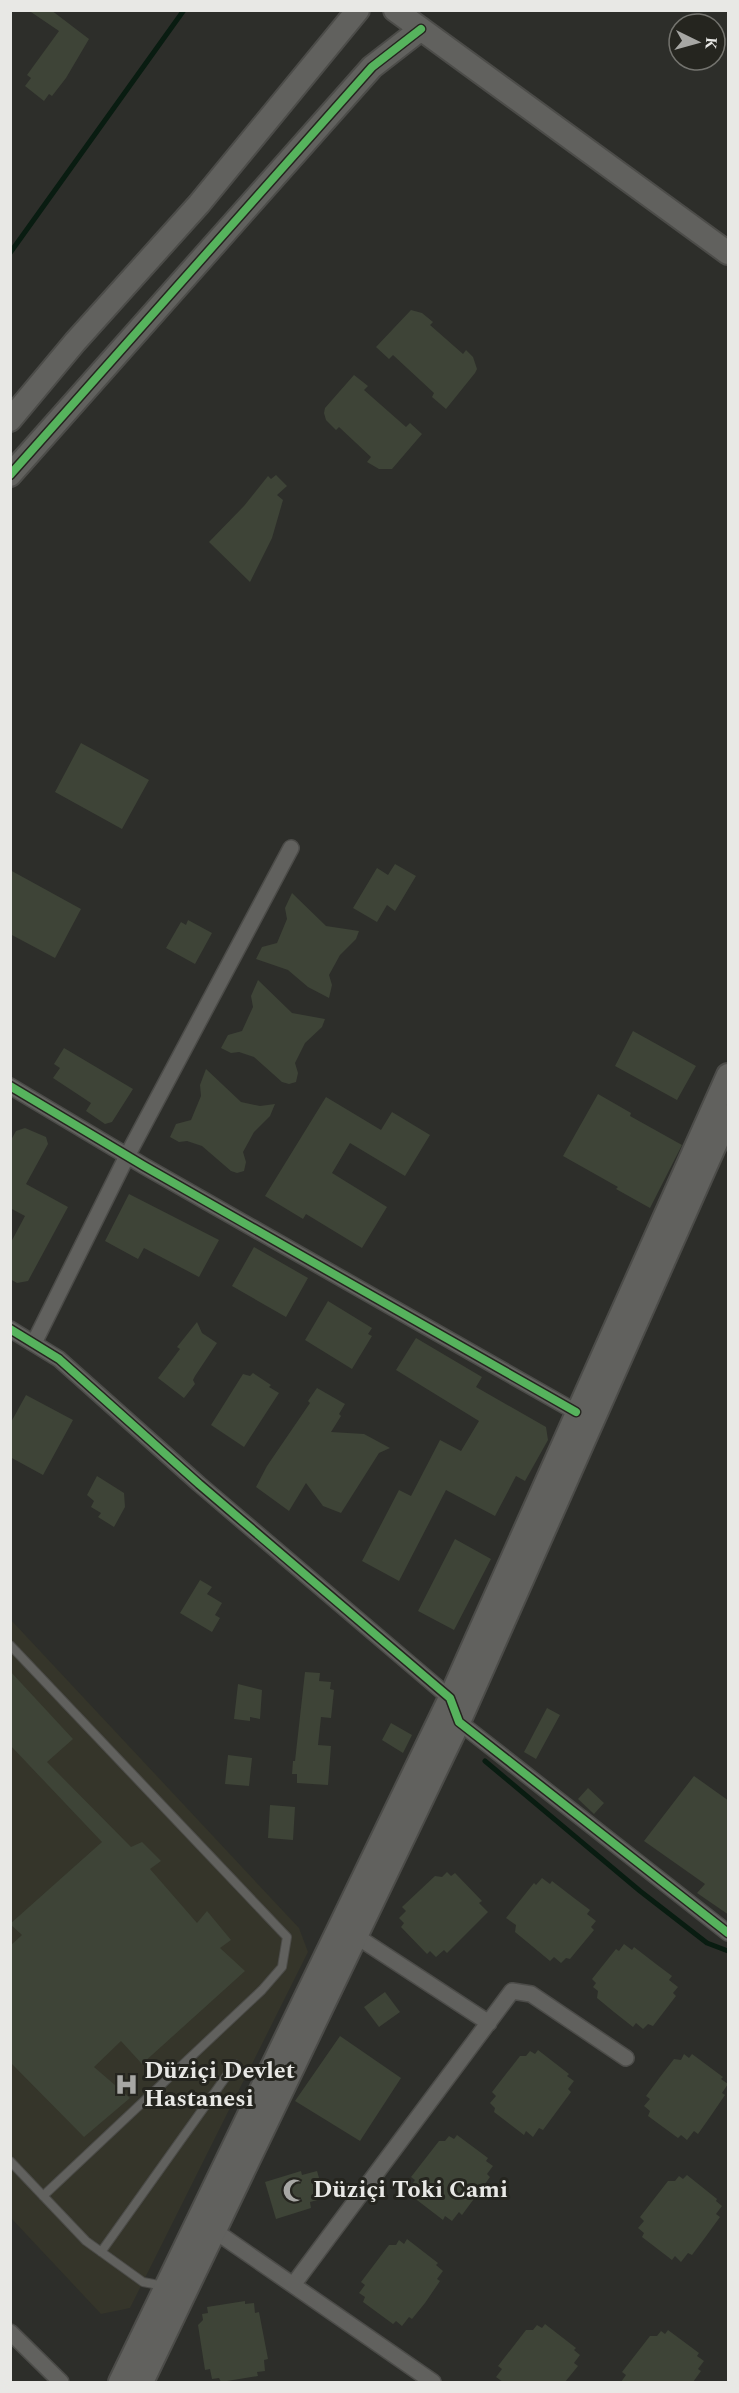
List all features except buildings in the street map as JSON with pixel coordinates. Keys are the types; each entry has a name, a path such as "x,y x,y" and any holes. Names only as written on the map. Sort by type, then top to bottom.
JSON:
{"main road":[{"path":"10,420 75,342 199,204 358,10"},
{"path":"395,10 729,253"},
{"path":"10,475 372,67 421,29"},
{"path":"120,2382 450,1698 576,1412 729,1075"},
{"path":"142,2382 459,1722 729,1116"}],"street":[{"path":"34,1343 127,1156 291,848"},
{"path":"12,1091 576,1412"},
{"path":"10,1329 59,1359 199,1484 450,1698 459,1722 729,1933"},
{"path":"356,1936 489,2023"},
{"path":"293,2285 512,1991 531,1994 626,2058"},
{"path":"215,2231 433,2382"},
{"path":"10,2332 61,2382"}],"lane":[{"path":"10,1645 287,1937 282,1967 262,1990 44,2196"},
{"path":"101,2252 236,2064"},
{"path":"10,2162 86,2241 143,2282 165,2286"}],"shaded area":[{"name":"Düziçi Devlet Hastanesi","path":"11,1620 299,1928 308,1952 130,2308 101,2314 11,2218"}],"waterway":[{"path":"10,253 184,10"},
{"path":"485,1761 640,1891 707,1943 728,1951"}],"cycle path":[{"path":"10,475 372,67 421,29"},
{"path":"10,1086 144,1166 576,1412"},
{"path":"10,1329 59,1359 199,1484 450,1698 459,1722 728,1933"}],"place":[{"name":"Düziçi Devlet Hastanesi","path":"126,2085"},
{"name":"Düziçi Toki Cami","path":"295,2190"}]}
